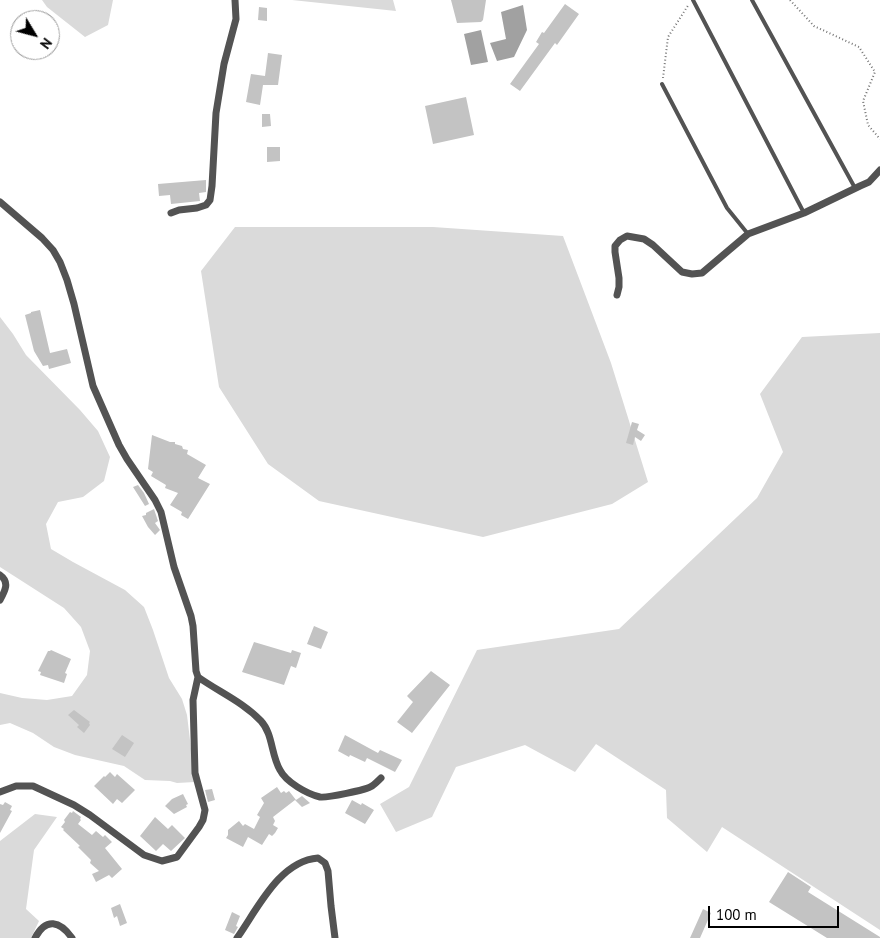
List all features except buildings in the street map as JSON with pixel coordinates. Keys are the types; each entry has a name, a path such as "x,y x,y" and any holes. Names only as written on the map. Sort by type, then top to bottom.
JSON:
{"street":[{"path":"171,213 206,205 210,200 216,113 224,64 236,19 235,0"},
{"path":"617,296 619,278 615,246 627,236 644,239 682,272 702,273 748,234 804,213 869,182 880,170"},
{"path":"0,202 42,238 53,250 60,262 74,304 93,386 123,452 161,512 174,567 193,626 198,677 192,700 195,773 205,810 199,828 177,857 162,861 144,855 90,815 62,799 33,786 16,786 0,792"},
{"path":"0,575 6,583 5,591 0,600"},
{"path":"198,677 251,711 263,723 272,743 280,771 288,781 311,794 326,797 366,788 373,786 381,778"},
{"path":"237,938 267,892 292,867 309,858 318,858 325,863 328,871 335,938"},
{"path":"35,938 44,926 48,923 53,923 65,929 72,938"}],"lane":[{"path":"692,0 804,213"},
{"path":"752,0 855,188"},
{"path":"662,84 727,208 748,234"}],"path":[{"path":"662,84 668,37 692,0"},
{"path":"790,0 814,26 859,47 875,72 864,101 868,124 880,139"}],"shaded area":[{"path":"42,0 113,0 108,25 85,37 60,17 60,10 51,10"},
{"path":"292,0 393,0 396,11"},
{"path":"523,5 527,30 514,57 497,61 490,43 506,39 501,12"},
{"path":"481,30 488,62 471,65 464,34"},
{"path":"235,227 433,227 563,236 611,363 648,482 612,504 483,537 319,501 268,464 219,387 201,271"},
{"path":"0,317 26,355 98,431 110,457 104,481 83,497 58,502 46,524 51,549 125,590 144,607 169,678 182,699 187,715 195,782 177,783 145,780 124,766 75,755 54,747 33,733 10,723 0,725 0,693 22,698 47,700 72,696 87,675 90,651 81,627 64,608 0,567"},
{"path":"880,333 880,930 722,827 707,852 667,818 666,790 596,744 575,772 525,745 456,767 432,817 396,832 380,804 409,787 477,650 619,629 757,498 783,452 760,394 802,337"},
{"path":"35,814 57,817 34,850 26,909 39,921 31,938 0,938 0,841"}]}
